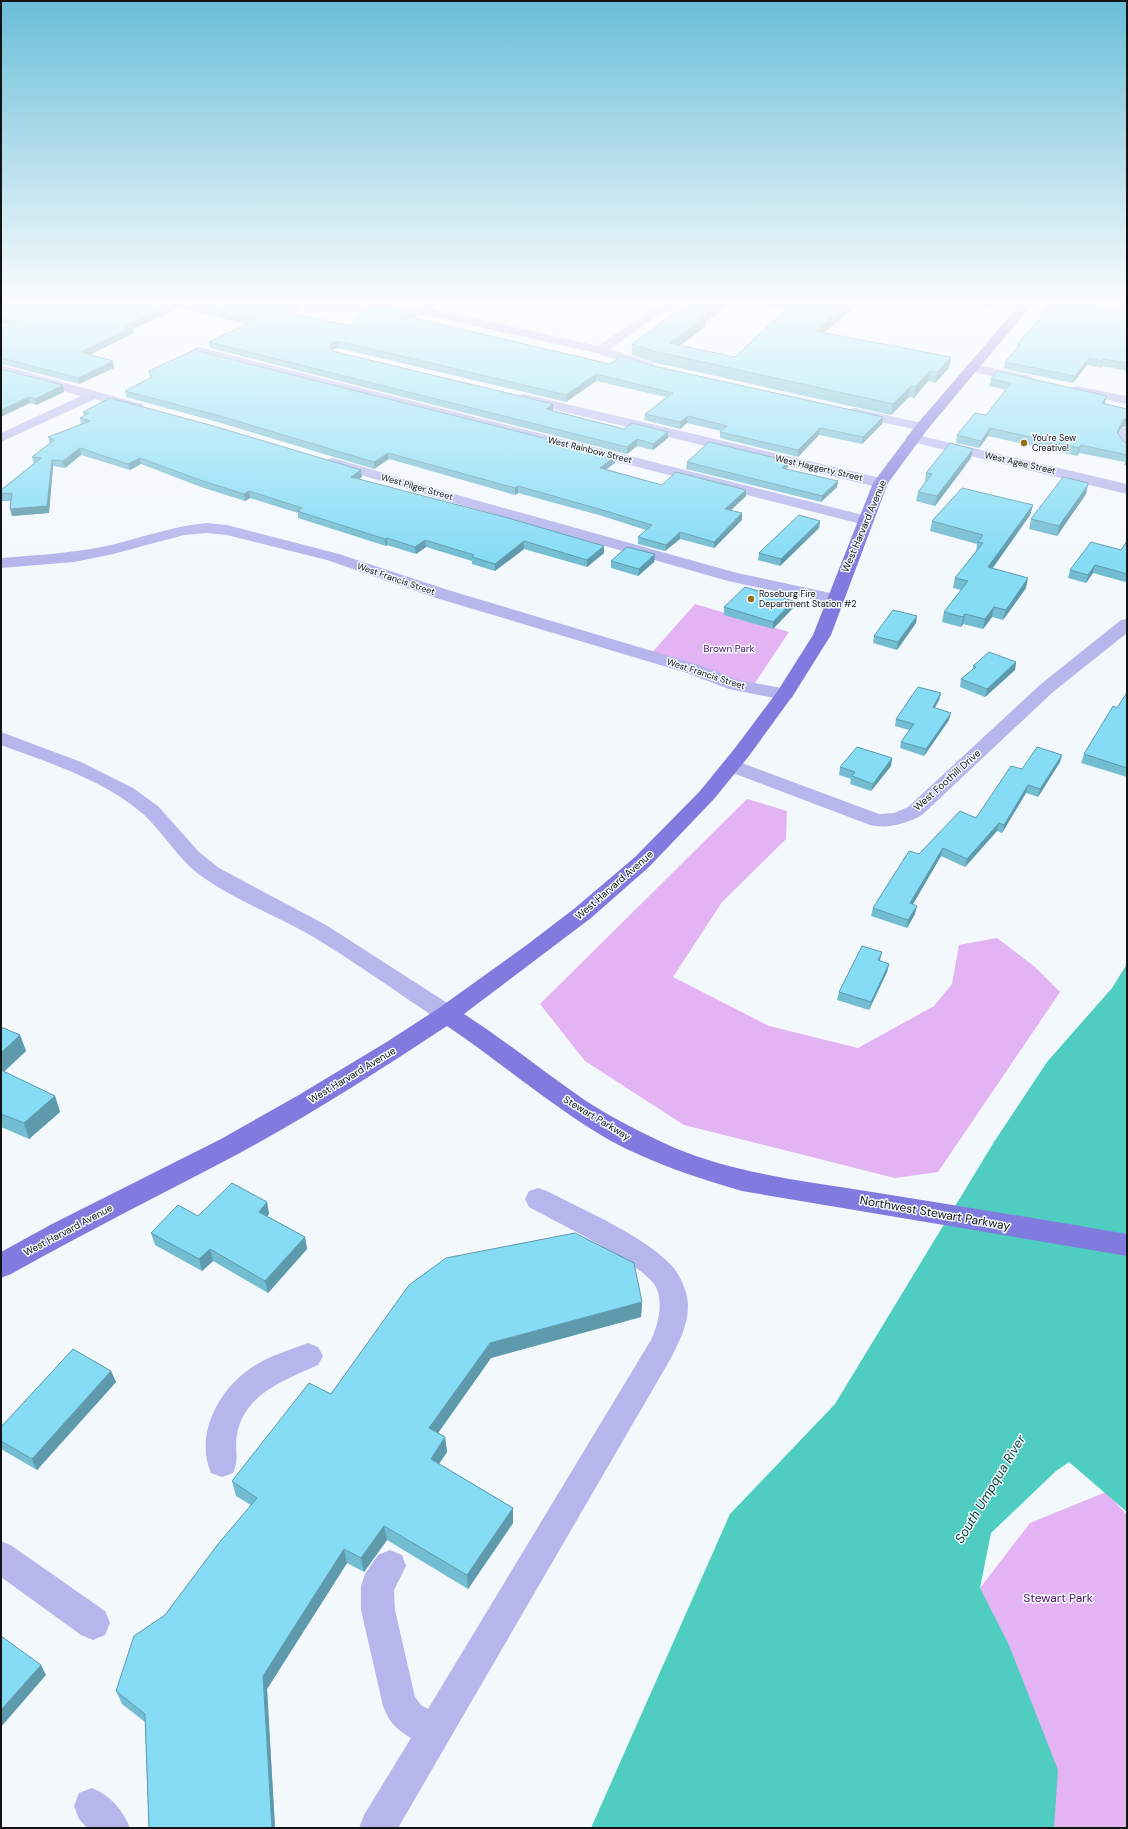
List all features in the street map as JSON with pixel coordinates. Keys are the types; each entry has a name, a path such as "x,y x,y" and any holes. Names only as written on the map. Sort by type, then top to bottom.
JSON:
{"main road":[{"name":"West Harvard Avenue","path":"1,1266 264,1126 388,1054 447,1014 536,949 604,896 673,832 732,766 785,694 822,635 880,483 918,433 956,387"},
{"name":"Stewart Parkway","path":"447,1014 486,1040 578,1108 621,1134 702,1169 742,1180"},
{"name":"Northwest Stewart Parkway","path":"742,1180 1127,1245"}],"street":[{"path":"66,387 154,411"},
{"name":"West Rainbow Street","path":"342,387 865,520"},
{"path":"1067,387 1127,400"},
{"path":"1,438 93,395"},
{"name":"West Haggerty Street","path":"514,395 880,483"},
{"name":"West Agee Street","path":"844,410 918,433 1127,489"},
{"path":"1127,431 1123,439 1127,445"},
{"name":"West Pilger Street","path":"321,459 449,497 734,577 835,598"},
{"name":"West Francis Street","path":"1,563 74,557 113,549 183,530 207,528 226,530 333,558 442,594 693,669 735,685 785,694"},
{"name":"West Foothill Drive","path":"732,766 877,820 890,821 902,818 915,810 1047,688 1127,624"},
{"path":"1,738 119,788 141,802 158,817 196,861 209,872 223,881 304,922 344,945 405,988 447,1014"},
{"path":"377,1828 661,1349 669,1333 674,1310 671,1290 663,1275 646,1261 623,1246 538,1199"},
{"path":"222,1464 221,1435 226,1420 236,1400 253,1384 273,1370 308,1356"},
{"path":"1,1557 93,1623"},
{"path":"390,1566 377,1586 378,1610 400,1706 409,1717 434,1732"}],"green space":[{"name":"Brown Park","path":"695,604 789,632 751,689 649,656"},
{"path":"747,799 787,811 786,839 722,902 673,977 769,1026 858,1048 934,1006 952,984 959,945 997,938 1035,967 1060,992 938,1172 895,1178 684,1125 585,1061 540,1004"},
{"name":"Stewart Park","path":"1106,1492 1127,1515 1127,1828 1053,1828 980,1588 1030,1523"}],"water":[{"name":"South Umpqua River","path":"1127,964 1127,1512 1069,1462 1056,1471 991,1533 980,1588 1009,1645 1058,1770 1054,1828 591,1828 730,1514 835,1404 994,1142 1047,1062 1112,988"}],"building":[{"path":"1,387 58,387 35,399 29,397 1,410"},
{"path":"132,387 342,387 615,456 600,468 662,485 676,472 746,490 725,509 742,513 714,542 680,532 666,545 638,537 652,525 599,509 518,486 515,488 388,453 374,462 220,416 125,391"},
{"path":"390,387 484,387 553,404 546,409 624,429 632,423 668,432 653,444 637,439 627,447"},
{"path":"534,387 577,387 566,395"},
{"path":"650,387 750,387 883,417 863,437 820,428 798,450 720,432 727,426 688,416 680,422 645,414 673,393"},
{"path":"818,387 910,387 893,404"},
{"path":"1008,387 1069,387 1107,396 1102,403 1127,409 1127,419 1124,419 1117,432 1123,441 1127,443 1127,455 1081,445 1079,448 990,428 981,441 957,435 975,413 986,415"},
{"path":"110,398 210,425 361,470 351,477 508,518 604,546 587,560 524,541 495,564 472,557 474,555 425,540 415,547 387,538 385,539 297,511 302,508 249,491 244,494 140,458 128,464 80,448 63,461 52,460 47,506 10,509 12,493 1,494 1,490 41,458 32,457 54,440 48,437 90,421 80,418 89,413 83,412"},
{"path":"709,442 788,461 782,468 838,481 822,496 687,462"},
{"path":"950,443 973,449 937,496 918,492 932,474 926,473"},
{"path":"1063,477 1088,483 1088,485 1059,526 1031,519"},
{"path":"962,488 1033,505 988,567 1028,578 1006,610 994,607 985,619 965,614 963,617 944,612 968,581 955,578 983,543 978,542 983,535 932,521"},
{"path":"799,515 820,521 781,559 759,553"},
{"path":"1127,541 1127,574 1095,565 1088,575 1070,570 1091,542 1121,550"},
{"path":"627,547 655,554 639,569 611,561"},
{"path":"745,587 793,601 773,622 724,607"},
{"path":"893,610 917,616 898,642 874,636"},
{"path":"989,652 1016,662 987,689 961,679 976,667 973,666"},
{"path":"918,687 941,693 933,707 951,713 926,749 901,742 914,724 896,719"},
{"path":"1126,694 1127,768 1084,754 1113,706 1117,708"},
{"path":"857,747 892,758 873,784 852,776 855,772 840,767"},
{"path":"1037,747 1062,755 1040,789 1028,785 1004,825 999,823 967,859 943,848 910,903 917,906 908,920 873,908 909,851 919,854 960,811 976,818 1011,766 1022,769"},
{"path":"862,946 882,952 878,960 889,964 871,1002 839,992"},
{"path":"1,1027 20,1035 1,1053"},
{"path":"1,1070 55,1096 24,1123 1,1114"},
{"path":"232,1183 267,1202 259,1212 305,1237 265,1281 210,1249 199,1259 151,1233 178,1205 198,1216"},
{"path":"575,1233 634,1263 642,1302 490,1343 429,1428 445,1437 431,1459 513,1508 467,1575 384,1526 361,1558 344,1549 263,1676 272,1828 149,1828 145,1714 116,1691 134,1636 165,1615 218,1544 257,1498 232,1481 309,1383 331,1394 409,1285 446,1258"},
{"path":"73,1349 111,1371 32,1459 1,1441 1,1427"},
{"path":"1,1636 41,1665 1,1710"}],"place":[{"name":"You're Sew Creative!","path":"1024,443"},
{"name":"Roseburg Fire Department Station #2","path":"751,599"}]}
